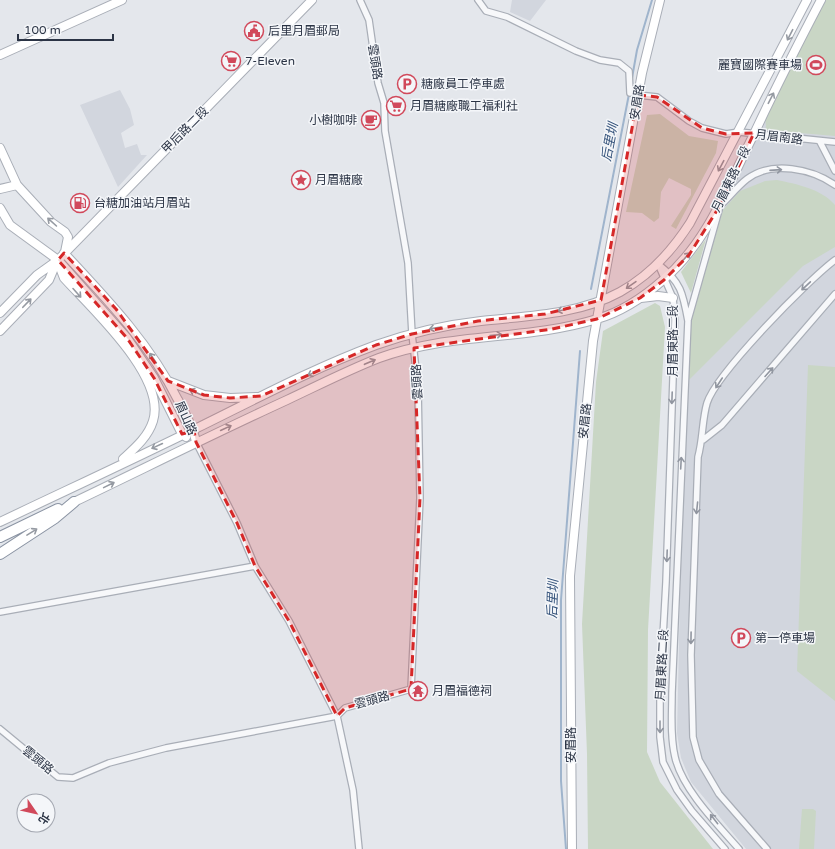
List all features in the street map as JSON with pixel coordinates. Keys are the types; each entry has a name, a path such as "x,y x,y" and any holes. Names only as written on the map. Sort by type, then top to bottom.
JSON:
{"highway":[{"path":"0,537 74,502"},
{"path":"0,554 55,518 74,502"}],"street":[{"path":"0,55 122,0"},
{"name":"甲后路二段","path":"0,313 37,275 58,260 312,0"},
{"name":"雲頭路","path":"0,729 58,777 73,778 110,763 166,748 336,716 345,708 411,689 420,498 418,388 412,334 408,262 385,131 384,103 378,83 369,20 360,0"},
{"path":"478,0 486,11 507,17 594,58 619,63 630,71 634,94"},
{"name":"安眉路","path":"572,849 570,576 593,341 634,94 642,73 660,0"},
{"name":"月眉東路一段","path":"0,522 118,464 182,434 194,430 261,396 369,348 412,334 478,321 545,314 583,306 619,293 658,264 676,244 690,223 807,0"},
{"name":"月眉東路一段","path":"74,502 196,442 380,358 414,348 452,340 552,329 597,319 617,311 640,298 664,280 689,254 721,204 754,133 821,0"},
{"name":"月眉南路","path":"634,94 657,97 689,121 702,128 726,134 739,132 754,133 820,142 835,142"},
{"path":"820,142 835,171"},
{"path":"0,148 17,185 51,222 65,232 68,237 64,253"},
{"path":"688,321 721,204 748,178 764,170 786,169 806,171 827,179 835,185"},
{"path":"0,189 17,185"},
{"name":"眉山路","path":"0,208 10,225 58,260 127,338 154,378 182,434 196,442"},
{"name":"眉山路","path":"64,253 116,309 145,345 168,381 194,430 196,442"},
{"path":"58,260 64,278 126,346 142,370 153,392 156,409 151,427 145,438 118,464"},
{"name":"甲后路二段","path":"0,331 49,280 58,260"},
{"path":"767,849 720,794 699,760 693,737 691,655 694,526 697,509 698,457 703,440 708,402 723,377 797,295 835,260"},
{"name":"月眉東路二段","path":"658,264 670,274 682,292 688,321 675,591 672,736 675,758 687,783 739,849"},
{"name":"月眉東路二段","path":"658,264 673,298 675,328 666,582 660,691 660,737 663,762 677,790 692,811 725,849"},
{"path":"703,440 722,425 835,294"},
{"path":"640,298 658,296 673,298"},
{"path":"168,381 204,395 230,398 261,396"},
{"path":"196,442 237,523 255,566 289,621 336,716 353,790 359,849"},
{"path":"0,612 255,566"}],"highlighted area":[{"path":"638,95 657,97 702,128 726,134 754,133 721,204 689,255 664,280 640,298 597,319 552,329 414,348 420,498 411,689 345,708 337,716 289,621 255,566 237,523 196,442 194,431 182,434 154,378 127,338 58,260 64,253 116,309 168,381 204,395 230,398 261,396 376,345 412,334 478,321 545,314 601,300"}],"shaded area":[{"path":"512,0 546,0 530,21 510,12"},
{"path":"824,0 835,0 835,849 746,849 691,782 681,758 677,733 683,459 690,321 723,207 738,172"},
{"path":"120,90 130,109 134,125 121,133 125,148 137,144 141,155 147,155 118,187 80,105"}],"green space":[{"name":"麗寶國際賽車場","path":"825,0 835,0 835,136 765,130 765,118"},
{"path":"660,114 689,136 718,141 716,153 676,229 671,226 691,195 691,189 669,178 661,192 659,218 654,222 642,213 626,212 647,115"},
{"path":"777,180 800,185 816,191 830,199 835,205 835,247 803,266 687,382 691,322 723,210 740,191 765,181"},
{"path":"706,239 691,293 681,272"},
{"path":"655,303 660,306 665,327 648,630 647,752 660,782 713,849 588,849 587,754 582,624 596,382 603,331"},
{"path":"808,365 835,367 835,701 797,671"},
{"path":"802,809 813,809 816,811 814,849 799,849"}],"waterway":[{"name":"后里圳","path":"632,78 637,50 652,0"},
{"name":"后里圳","path":"591,289 629,94"},
{"name":"后里圳","path":"566,849 561,781 561,600 580,351"}],"place":[{"name":"后里月眉郵局","path":"254,31"},
{"name":"7-Eleven","path":"231,61"},
{"name":"麗寶國際賽車場","path":"816,65"},
{"name":"糖廠員工停車處","path":"407,84"},
{"name":"月眉糖廠職工福利社","path":"396,106"},
{"name":"小樹咖啡","path":"371,120"},
{"name":"月眉糖廠","path":"301,180"},
{"name":"台糖加油站月眉站","path":"80,203"},
{"name":"第一停車場","path":"741,638"},
{"name":"月眉福德祠","path":"418,691"}]}
